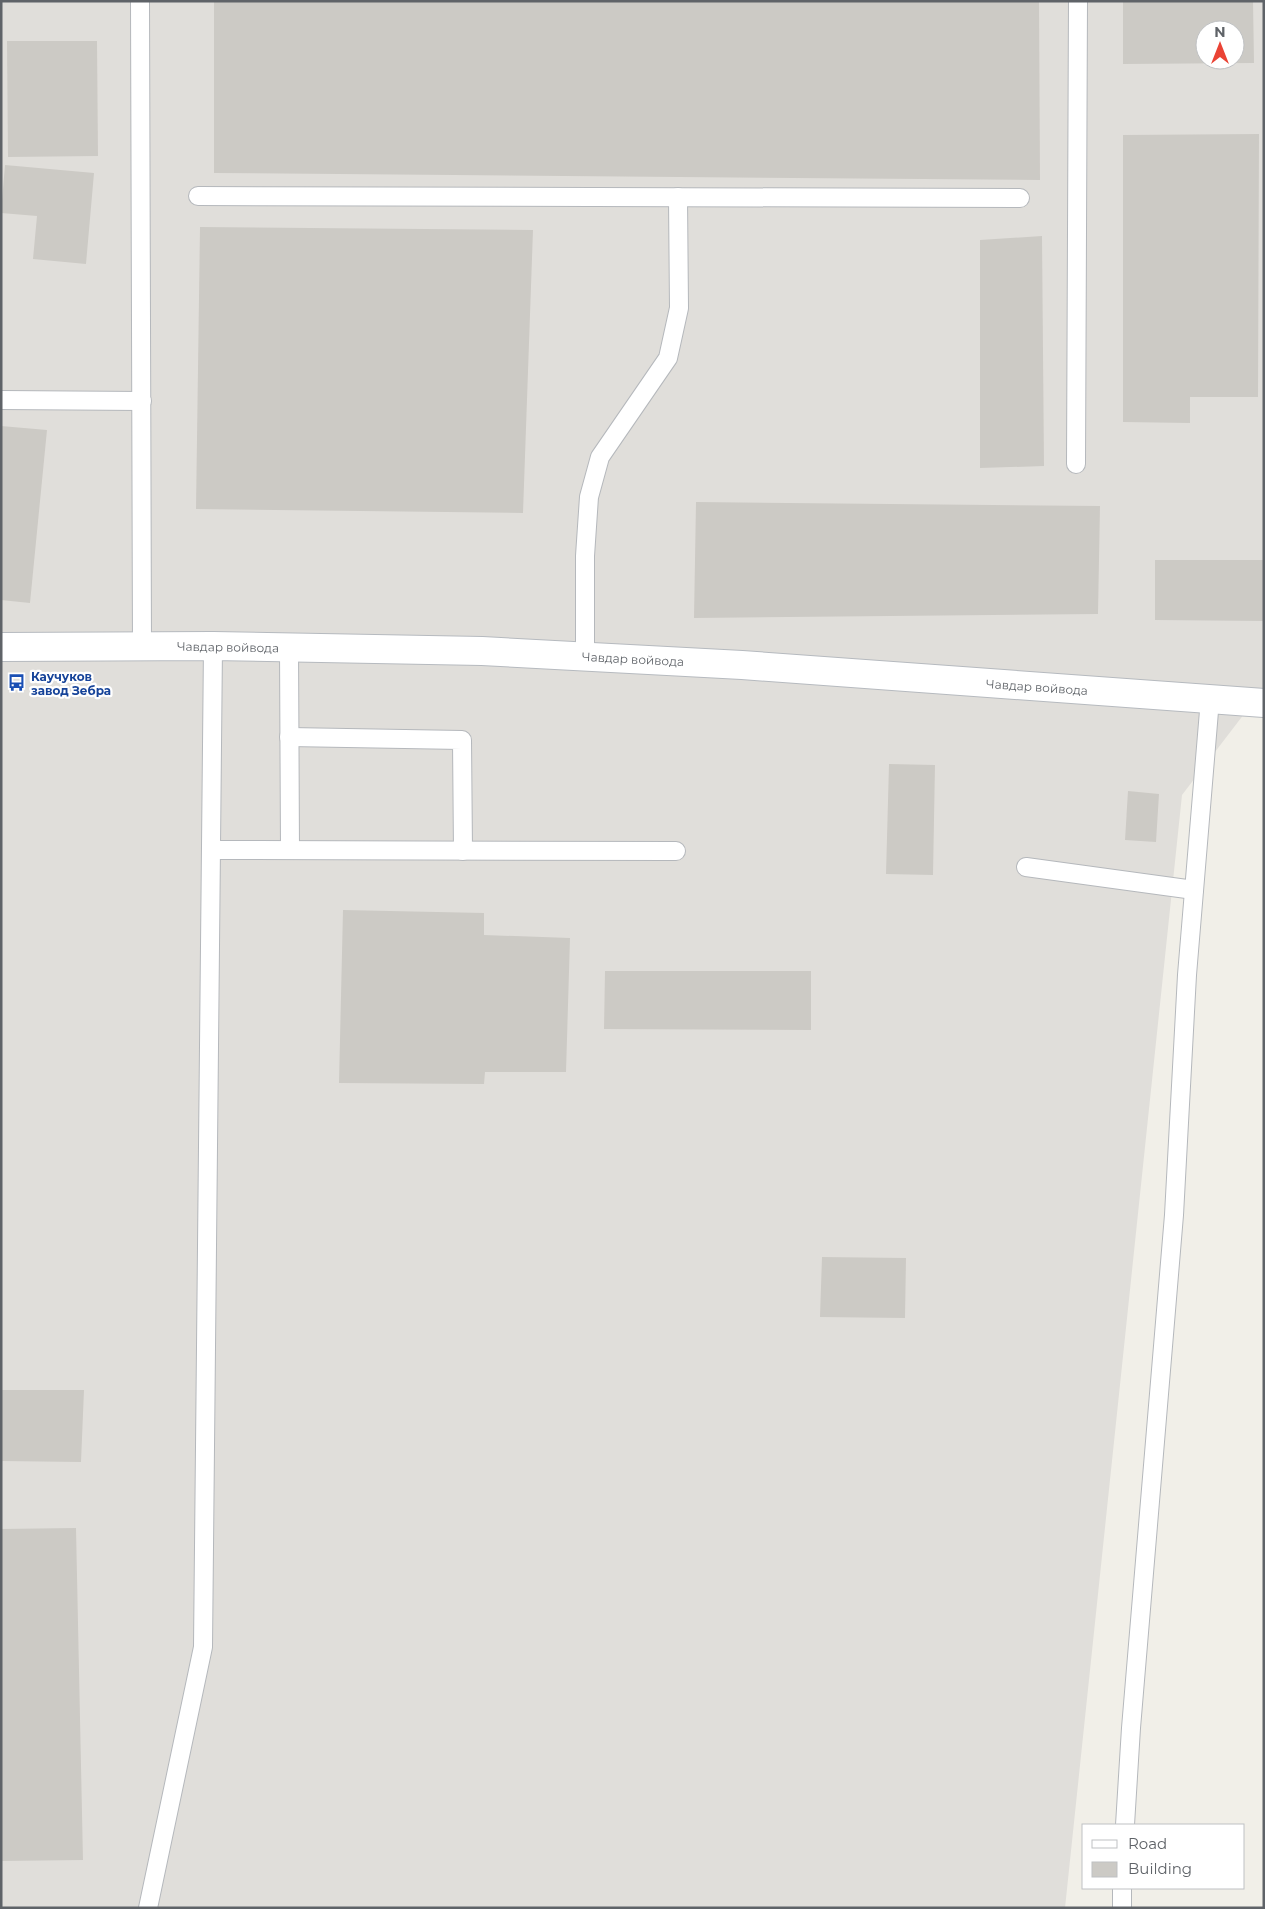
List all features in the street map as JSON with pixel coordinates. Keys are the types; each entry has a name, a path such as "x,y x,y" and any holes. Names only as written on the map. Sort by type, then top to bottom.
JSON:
{"street":[{"name":"Чавдар войвода","path":"1,647 213,646 482,651 752,666 1264,703"}],"lane":[{"path":"140,1 142,646"},
{"path":"1076,464 1078,1"},
{"path":"198,196 1020,198"},
{"path":"585,657 585,556 588,497 600,457 668,358 679,308 678,197"},
{"path":"1,400 142,401"},
{"path":"148,1908 203,1647 213,646"},
{"path":"289,648 290,850"},
{"path":"1125,1824 1131,1728 1174,1215 1186,984 1210,699"},
{"path":"290,737 462,740 463,851"},
{"path":"211,850 676,852"},
{"path":"1026,867 1194,890"},
{"path":"1122,1889 1122,1908"}],"shaded area":[{"path":"1,1 1264,1 1264,688 1182,795 1065,1908 1,1908"}],"building":[{"path":"214,1 1039,1 1040,180 214,173"},
{"path":"1123,1 1253,1 1254,63 1245,63 1245,20 1195,20 1195,63 1123,64"},
{"path":"7,41 97,41 98,156 8,157"},
{"path":"1259,134 1258,397 1190,397 1190,423 1123,422 1123,135"},
{"path":"5,165 94,173 86,264 33,259 37,216 1,213"},
{"path":"200,227 533,230 523,513 196,509"},
{"path":"1042,236 1044,466 980,468 980,240"},
{"path":"1,426 47,430 30,603 1,600"},
{"path":"696,502 1100,506 1098,614 694,618"},
{"path":"1155,560 1264,560 1264,621 1155,620"},
{"path":"889,764 935,765 933,875 886,874"},
{"path":"1128,791 1159,794 1156,842 1125,840"},
{"path":"343,910 484,913 484,935 570,938 566,1072 485,1072 484,1084 339,1083"},
{"path":"605,971 811,971 811,1030 604,1029"},
{"path":"822,1257 906,1258 905,1318 820,1317"},
{"path":"1,1390 84,1390 81,1462 1,1461"},
{"path":"76,1528 83,1860 1,1861 1,1529"}],"place":[{"name":"Каучуков завод Зебра","path":"17,683"}]}
